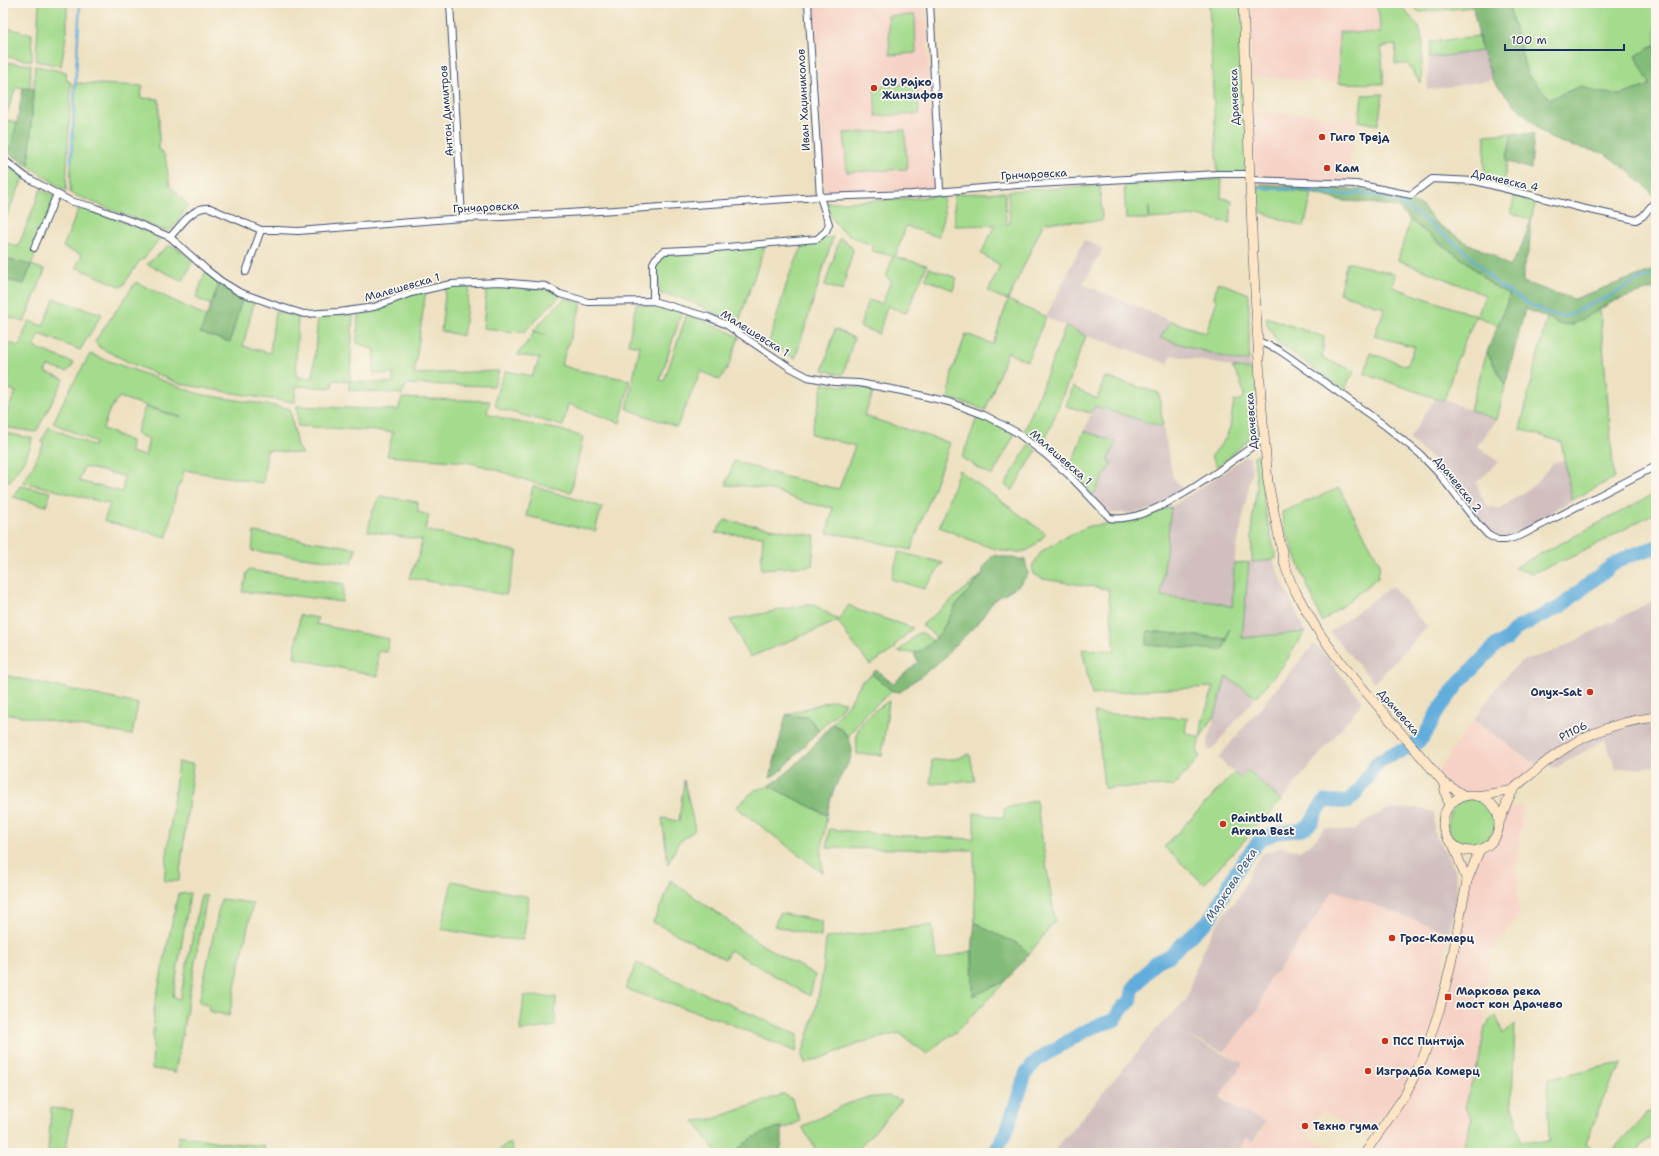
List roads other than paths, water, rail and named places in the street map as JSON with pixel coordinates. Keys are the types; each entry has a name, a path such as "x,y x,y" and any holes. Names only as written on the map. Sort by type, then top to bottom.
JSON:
{"main road":[{"name":"Драчевска","path":"1243,3 1250,177 1264,438 1268,482 1276,531 1284,562 1291,583 1320,634 1342,664 1443,782 1465,796"},
{"name":"P1106","path":"1514,790 1553,755 1584,737 1618,725 1656,716"},
{"name":"Драчевска","path":"1443,782 1449,806"},
{"path":"1467,881 1453,844 1445,833 1445,812 1456,800 1465,796 1477,796 1514,790"},
{"path":"1453,844 1463,850 1475,851 1494,839 1499,828 1499,823 1514,790"},
{"path":"1477,796 1487,800 1494,807 1499,823"},
{"path":"1365,1153 1405,1095 1423,1058 1440,1008 1451,964 1467,881 1480,849"}],"street":[{"name":"Антон Димитров","path":"450,3 462,218"},
{"name":"Иван Хаџиниколов","path":"808,3 820,197"},
{"path":"930,3 940,190"},
{"name":"Малешевска 1","path":"3,159 26,177 70,201 107,212 170,237 207,270 239,292 275,306 304,314 339,312 374,307 435,286 465,282 500,282 546,286 560,294 588,302 653,301 708,316 725,324 789,367 808,377 834,382 859,383 902,391 949,402 984,415 1016,432 1047,456 1069,475 1110,518 1136,515 1158,508 1194,488 1264,438"},
{"name":"Грнчаровска","path":"170,237 188,216 198,209 205,207 238,219 262,230 298,231 462,218 820,197 912,194 940,190 1171,177 1250,177"},
{"name":"Драчевска 4","path":"1250,177 1356,184 1411,195 1432,179 1474,181 1581,208 1636,220 1643,216 1656,200"},
{"path":"34,248 57,194"},
{"path":"653,301 653,264 661,253 669,250 705,249 817,239 826,231 829,224 820,197"},
{"path":"246,272 262,230"},
{"name":"Драчевска 2","path":"1258,341 1277,349 1289,357 1384,425 1420,454 1439,474 1478,524 1488,535 1498,540 1512,539 1520,536 1656,466"}],"waterway":[{"path":"71,162 80,3"},
{"path":"1258,188 1305,190 1341,195 1361,193 1382,196 1399,203 1418,215 1466,252 1498,285 1529,304 1552,315 1570,315 1612,295 1635,281 1656,274"},
{"name":"Маркова Река","path":"994,1153 1006,1133 1026,1073 1037,1060 1083,1032 1115,1020 1123,1006 1128,1004 1131,999 1133,989 1155,962 1169,956 1206,923 1213,914 1235,873 1259,841 1275,833 1299,830 1306,827 1312,822 1317,811 1325,801 1348,802 1378,762 1389,755 1405,750 1418,742 1425,735 1438,711 1459,683 1497,644 1506,640 1517,628 1560,607 1611,566 1629,556 1656,547"}],"place":[{"name":"ОУ Рајко Жинзифов","path":"874,88"},
{"name":"Гиго Трејд","path":"1322,137"},
{"name":"Кам","path":"1327,168"},
{"name":"Onyx-Sat","path":"1590,692"},
{"name":"Paintball Arena Best","path":"1223,824"},
{"name":"Грос-Комерц","path":"1392,938"},
{"name":"Маркова река мост кон Драчево","path":"1448,997"},
{"name":"ПСС Пинтија","path":"1385,1041"},
{"name":"Изградба Комерц","path":"1368,1071"},
{"name":"Техно гума","path":"1305,1126"}]}
